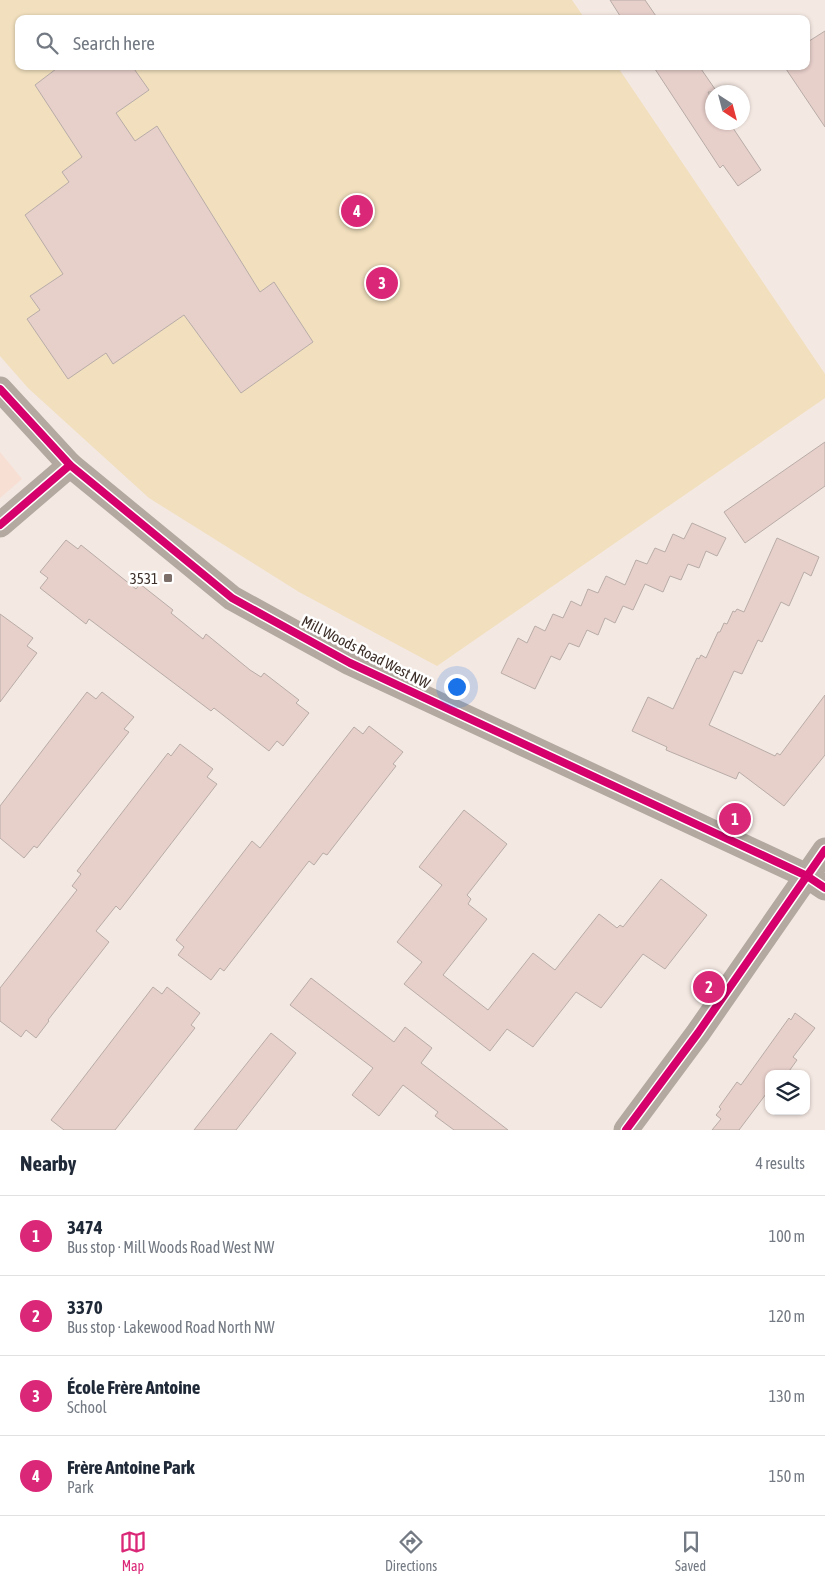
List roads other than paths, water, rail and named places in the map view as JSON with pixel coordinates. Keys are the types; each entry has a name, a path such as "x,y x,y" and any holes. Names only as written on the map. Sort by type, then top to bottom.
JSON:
{"street":[{"name":"Mill Woods Road West NW","path":"0,389 70,465 241,602 350,663 816,882"},
{"path":"0,526 70,465"},
{"path":"626,1130 698,1033 816,882 825,850"}],"place":[{"name":"Frère Antoine Park","path":"357,211"},
{"name":"École Frère Antoine","path":"382,283"},
{"name":"3531","path":"168,578"},
{"name":"3474","path":"735,819"},
{"name":"3370","path":"709,987"}]}
